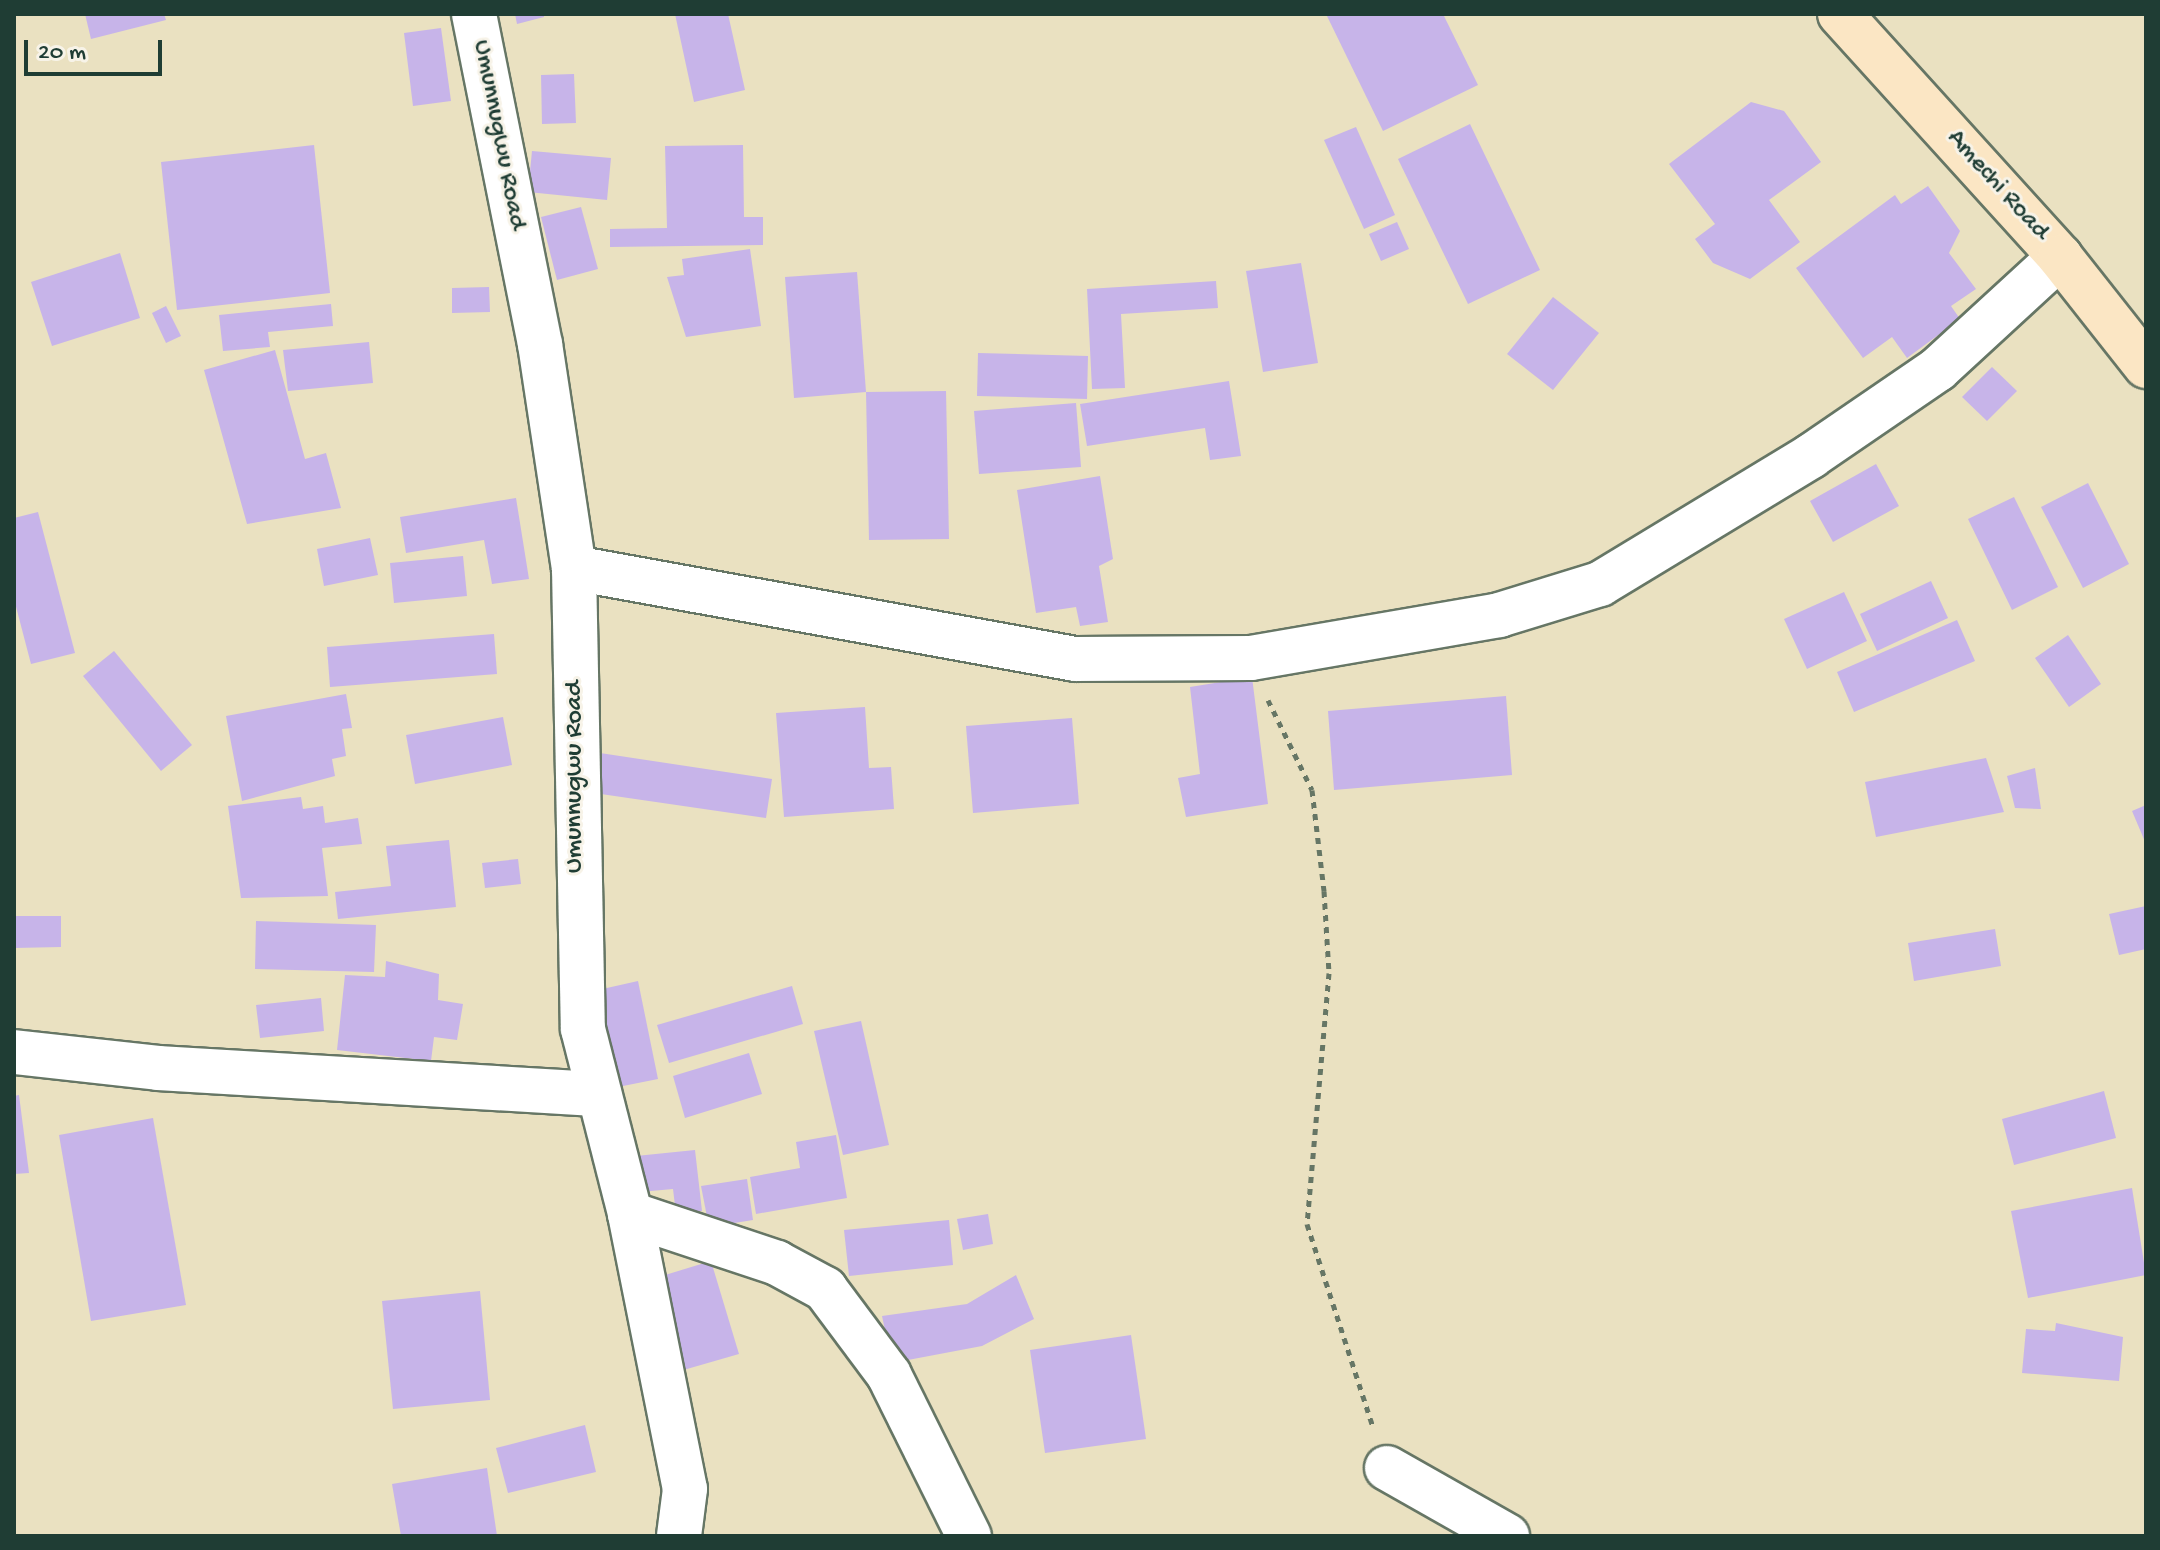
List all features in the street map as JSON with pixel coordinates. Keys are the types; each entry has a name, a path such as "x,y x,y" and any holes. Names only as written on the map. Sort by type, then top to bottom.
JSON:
{"main road":[{"name":"Amechi Road","path":"1840,14 2060,257 2146,366"}],"street":[{"name":"Umunnugwu Road","path":"474,14 540,344 574,568 577,962 599,1094 630,1214 685,1489 679,1536"},
{"path":"574,568 1075,659 1251,658 1499,615 1600,584 1900,398 2060,257"},
{"path":"14,1052 472,1091 599,1094"},
{"path":"630,1214 777,1263 825,1289 889,1375 969,1536"},
{"path":"1387,1468 1507,1536"}],"path":[{"path":"1251,658 1312,790 1324,891 1329,973 1307,1224 1387,1468"}],"building":[{"path":"85,14 164,14 166,20 91,39"},
{"path":"515,14 544,14 544,17 517,24"},
{"path":"675,14 728,14 745,90 694,102"},
{"path":"1326,14 1443,14 1478,85 1383,131"},
{"path":"441,28 451,101 413,106 404,33"},
{"path":"574,74 576,123 542,124 541,75"},
{"path":"1751,102 1784,111 1821,162 1769,200 1800,242 1750,279 1713,263 1695,239 1715,224 1669,164"},
{"path":"1470,124 1540,270 1468,304 1398,159"},
{"path":"1356,127 1395,215 1364,229 1324,140"},
{"path":"314,145 330,293 177,310 161,162"},
{"path":"743,145 744,217 763,217 763,245 610,247 610,229 667,228 665,146"},
{"path":"532,151 611,158 607,200 528,192"},
{"path":"1928,186 1960,231 1949,253 1976,289 1951,306 1960,319 1907,358 1892,337 1863,358 1796,268 1895,195 1901,204"},
{"path":"581,207 598,269 557,280 541,217"},
{"path":"1397,222 1409,249 1381,261 1369,234"},
{"path":"750,249 761,326 686,337 667,277 684,275 682,259"},
{"path":"120,253 140,318 52,346 31,282"},
{"path":"1301,263 1318,363 1263,372 1246,271"},
{"path":"857,272 866,392 794,398 785,277"},
{"path":"1216,281 1218,308 1121,314 1125,388 1092,389 1087,289"},
{"path":"489,287 490,312 452,313 452,288"},
{"path":"1553,297 1599,333 1553,390 1507,354"},
{"path":"331,304 333,326 268,332 270,347 223,351 219,315"},
{"path":"166,306 181,336 166,343 152,313"},
{"path":"369,342 373,383 288,391 283,350"},
{"path":"275,350 305,459 326,453 341,508 247,524 204,370"},
{"path":"978,353 1088,356 1087,399 977,396"},
{"path":"1992,367 2017,391 1987,421 1962,397"},
{"path":"1229,381 1241,456 1210,460 1205,428 1087,446 1080,404"},
{"path":"946,391 949,539 869,540 866,392"},
{"path":"1076,403 1081,467 979,474 974,411"},
{"path":"1876,464 1899,506 1833,542 1810,501"},
{"path":"1100,476 1113,559 1099,566 1108,622 1080,626 1076,607 1036,613 1017,490"},
{"path":"2088,483 2129,564 2083,588 2041,507"},
{"path":"2014,497 2058,587 2012,610 1968,519"},
{"path":"516,498 529,579 492,584 484,540 406,553 400,517"},
{"path":"38,512 75,653 31,664 14,599 14,518"},
{"path":"370,538 378,575 324,586 317,549"},
{"path":"463,556 467,596 394,603 390,563"},
{"path":"1931,581 1948,618 1877,651 1860,614"},
{"path":"1844,592 1867,641 1807,669 1784,619"},
{"path":"1957,620 1975,661 1854,712 1837,672"},
{"path":"494,634 497,674 330,687 327,647"},
{"path":"2068,635 2101,684 2069,707 2035,658"},
{"path":"114,651 192,745 161,771 83,676"},
{"path":"1252,677 1268,804 1186,817 1178,778 1200,774 1190,687"},
{"path":"346,694 352,728 342,729 346,756 332,759 335,776 242,801 226,716"},
{"path":"1506,696 1512,775 1334,790 1328,711"},
{"path":"865,707 869,768 891,767 894,809 784,817 776,713"},
{"path":"503,717 512,765 415,784 406,735"},
{"path":"1072,718 1079,804 973,813 966,726"},
{"path":"600,753 772,779 766,818 594,793"},
{"path":"1986,758 2004,812 1876,837 1865,782"},
{"path":"2035,768 2041,809 2015,808 2007,776"},
{"path":"301,797 303,809 323,806 325,823 358,818 362,844 322,848 328,896 241,898 228,806"},
{"path":"2146,805 2146,844 2132,811"},
{"path":"449,840 456,907 338,919 335,892 391,886 386,846"},
{"path":"518,859 521,884 485,888 482,863"},
{"path":"2146,906 2146,949 2119,955 2109,914"},
{"path":"14,916 61,916 61,947 14,948"},
{"path":"256,921 376,925 374,972 255,969"},
{"path":"1995,929 2001,966 1914,981 1908,943"},
{"path":"386,961 439,974 438,1000 463,1004 457,1040 434,1037 431,1061 337,1050 345,975 385,977"},
{"path":"638,981 658,1079 618,1087 598,990"},
{"path":"792,986 803,1024 669,1063 657,1025"},
{"path":"321,998 324,1031 260,1038 256,1005"},
{"path":"861,1021 889,1145 843,1155 814,1031"},
{"path":"749,1053 762,1094 685,1118 673,1076"},
{"path":"2104,1091 2116,1138 2014,1165 2002,1119"},
{"path":"19,1095 29,1173 14,1174 14,1096"},
{"path":"153,1118 186,1305 91,1321 59,1135"},
{"path":"836,1135 847,1198 756,1214 750,1177 800,1168 796,1142"},
{"path":"695,1150 702,1211 676,1214 673,1189 640,1192 636,1156"},
{"path":"747,1179 753,1220 709,1227 701,1186"},
{"path":"2132,1188 2146,1275 2028,1298 2011,1211"},
{"path":"988,1214 993,1244 963,1250 957,1219"},
{"path":"949,1220 953,1265 849,1276 844,1230"},
{"path":"711,1261 739,1354 680,1371 652,1279"},
{"path":"1016,1275 1034,1319 982,1346 892,1363 882,1316 967,1304"},
{"path":"480,1291 490,1400 393,1409 382,1301"},
{"path":"2056,1323 2123,1337 2119,1381 2022,1373 2026,1329 2055,1331"},
{"path":"1131,1335 1146,1439 1045,1453 1030,1350"},
{"path":"585,1425 596,1472 508,1493 496,1448"},
{"path":"487,1468 497,1536 401,1536 392,1484"}]}
